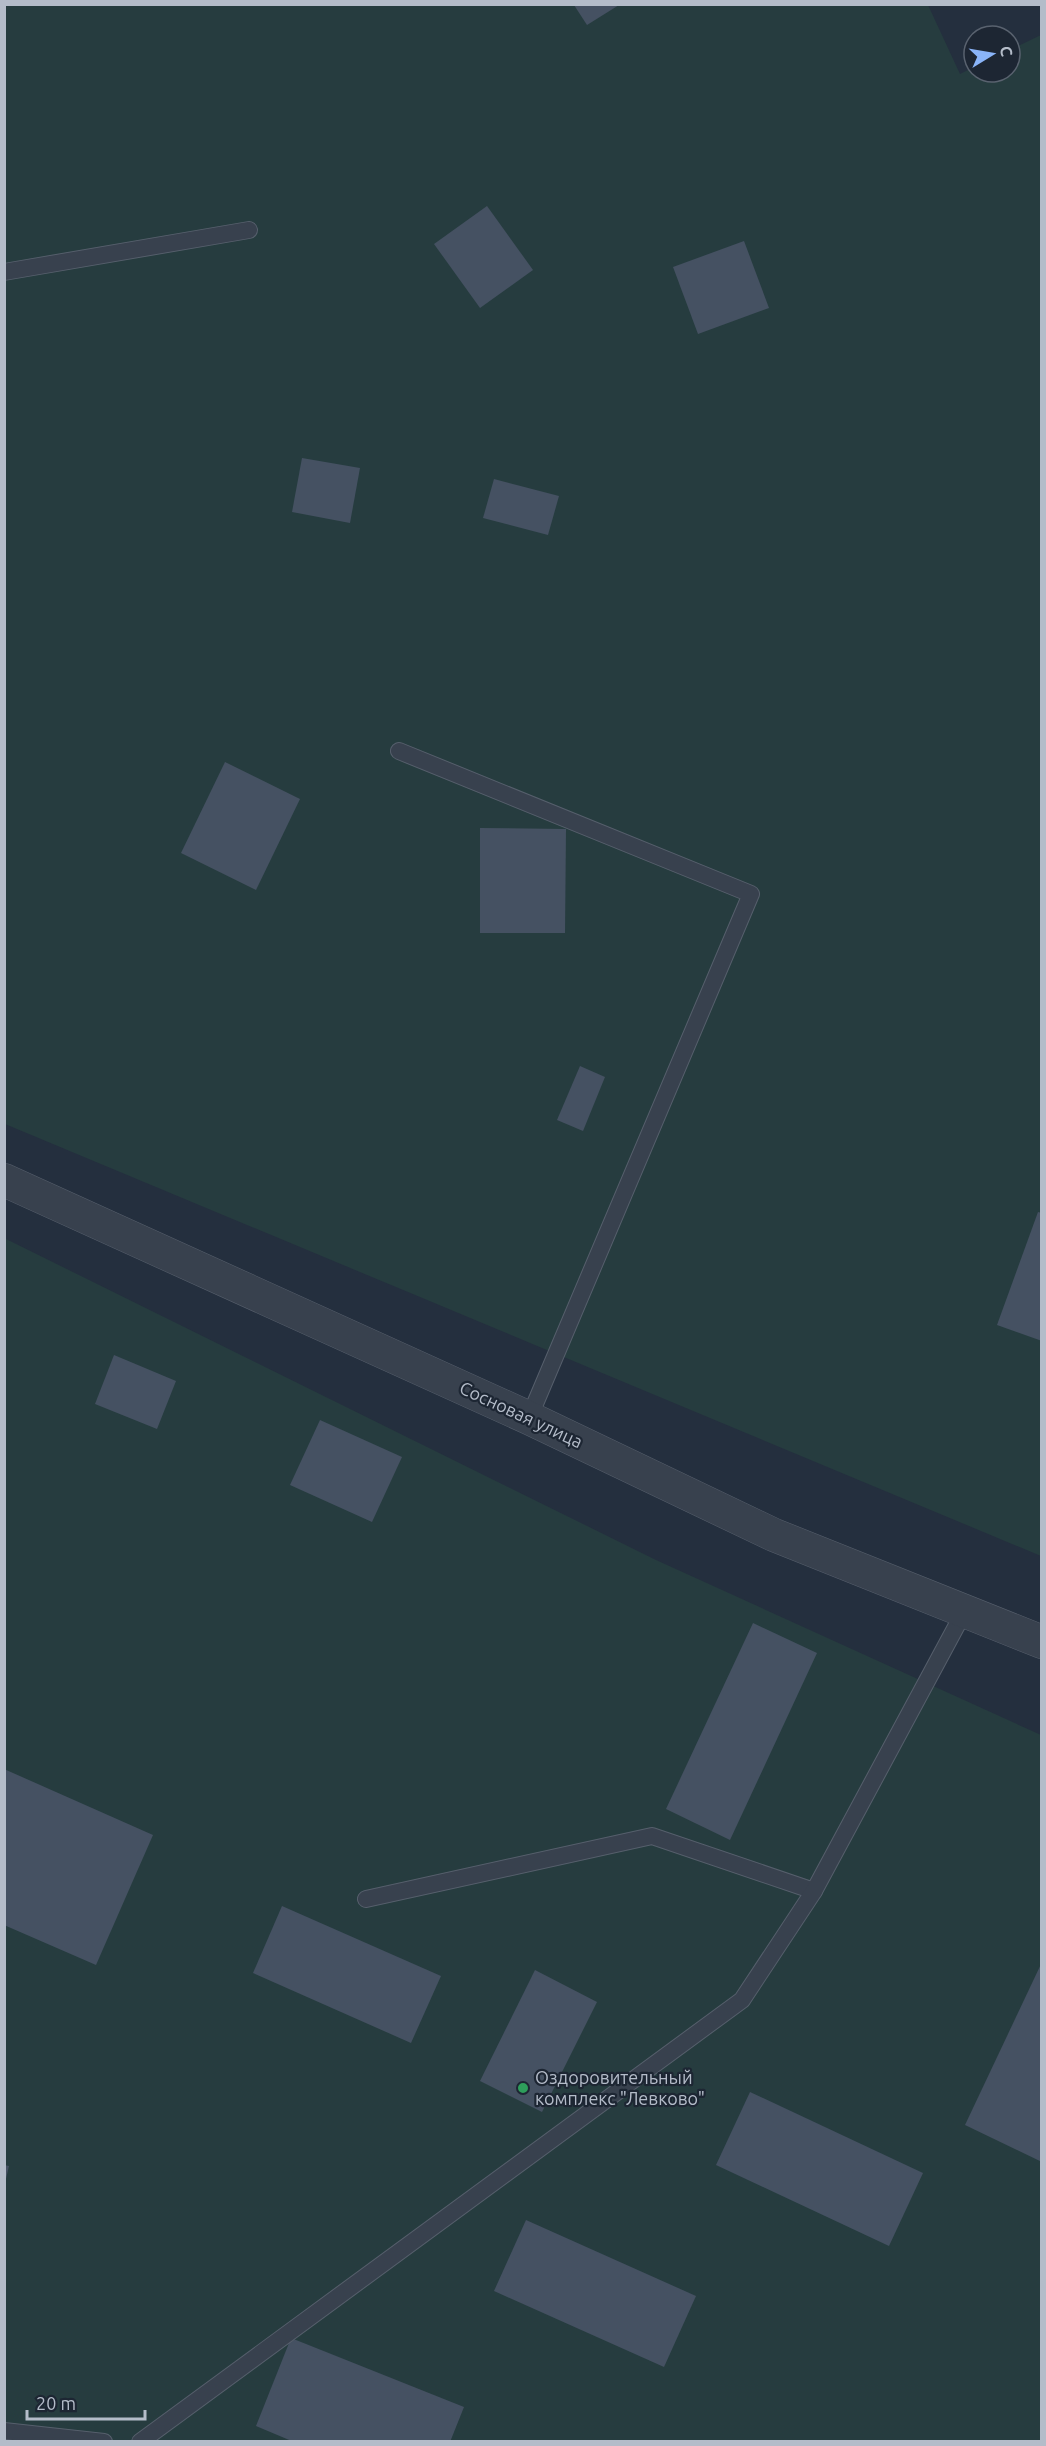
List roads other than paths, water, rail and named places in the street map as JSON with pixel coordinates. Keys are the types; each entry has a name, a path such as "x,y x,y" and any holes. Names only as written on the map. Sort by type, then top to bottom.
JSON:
{"street":[{"name":"Сосновая улица","path":"4,1180 529,1418 774,1534 1041,1642"}],"lane":[{"path":"4,272 249,231"},
{"path":"399,751 751,894 529,1418"},
{"path":"140,2442 742,2000 814,1891 963,1612"},
{"path":"366,1899 652,1836 814,1891"},
{"path":"4,2432 104,2442"}],"place":[{"name":"Оздоровительный комплекс \"Левково\"","path":"523,2088"}]}
